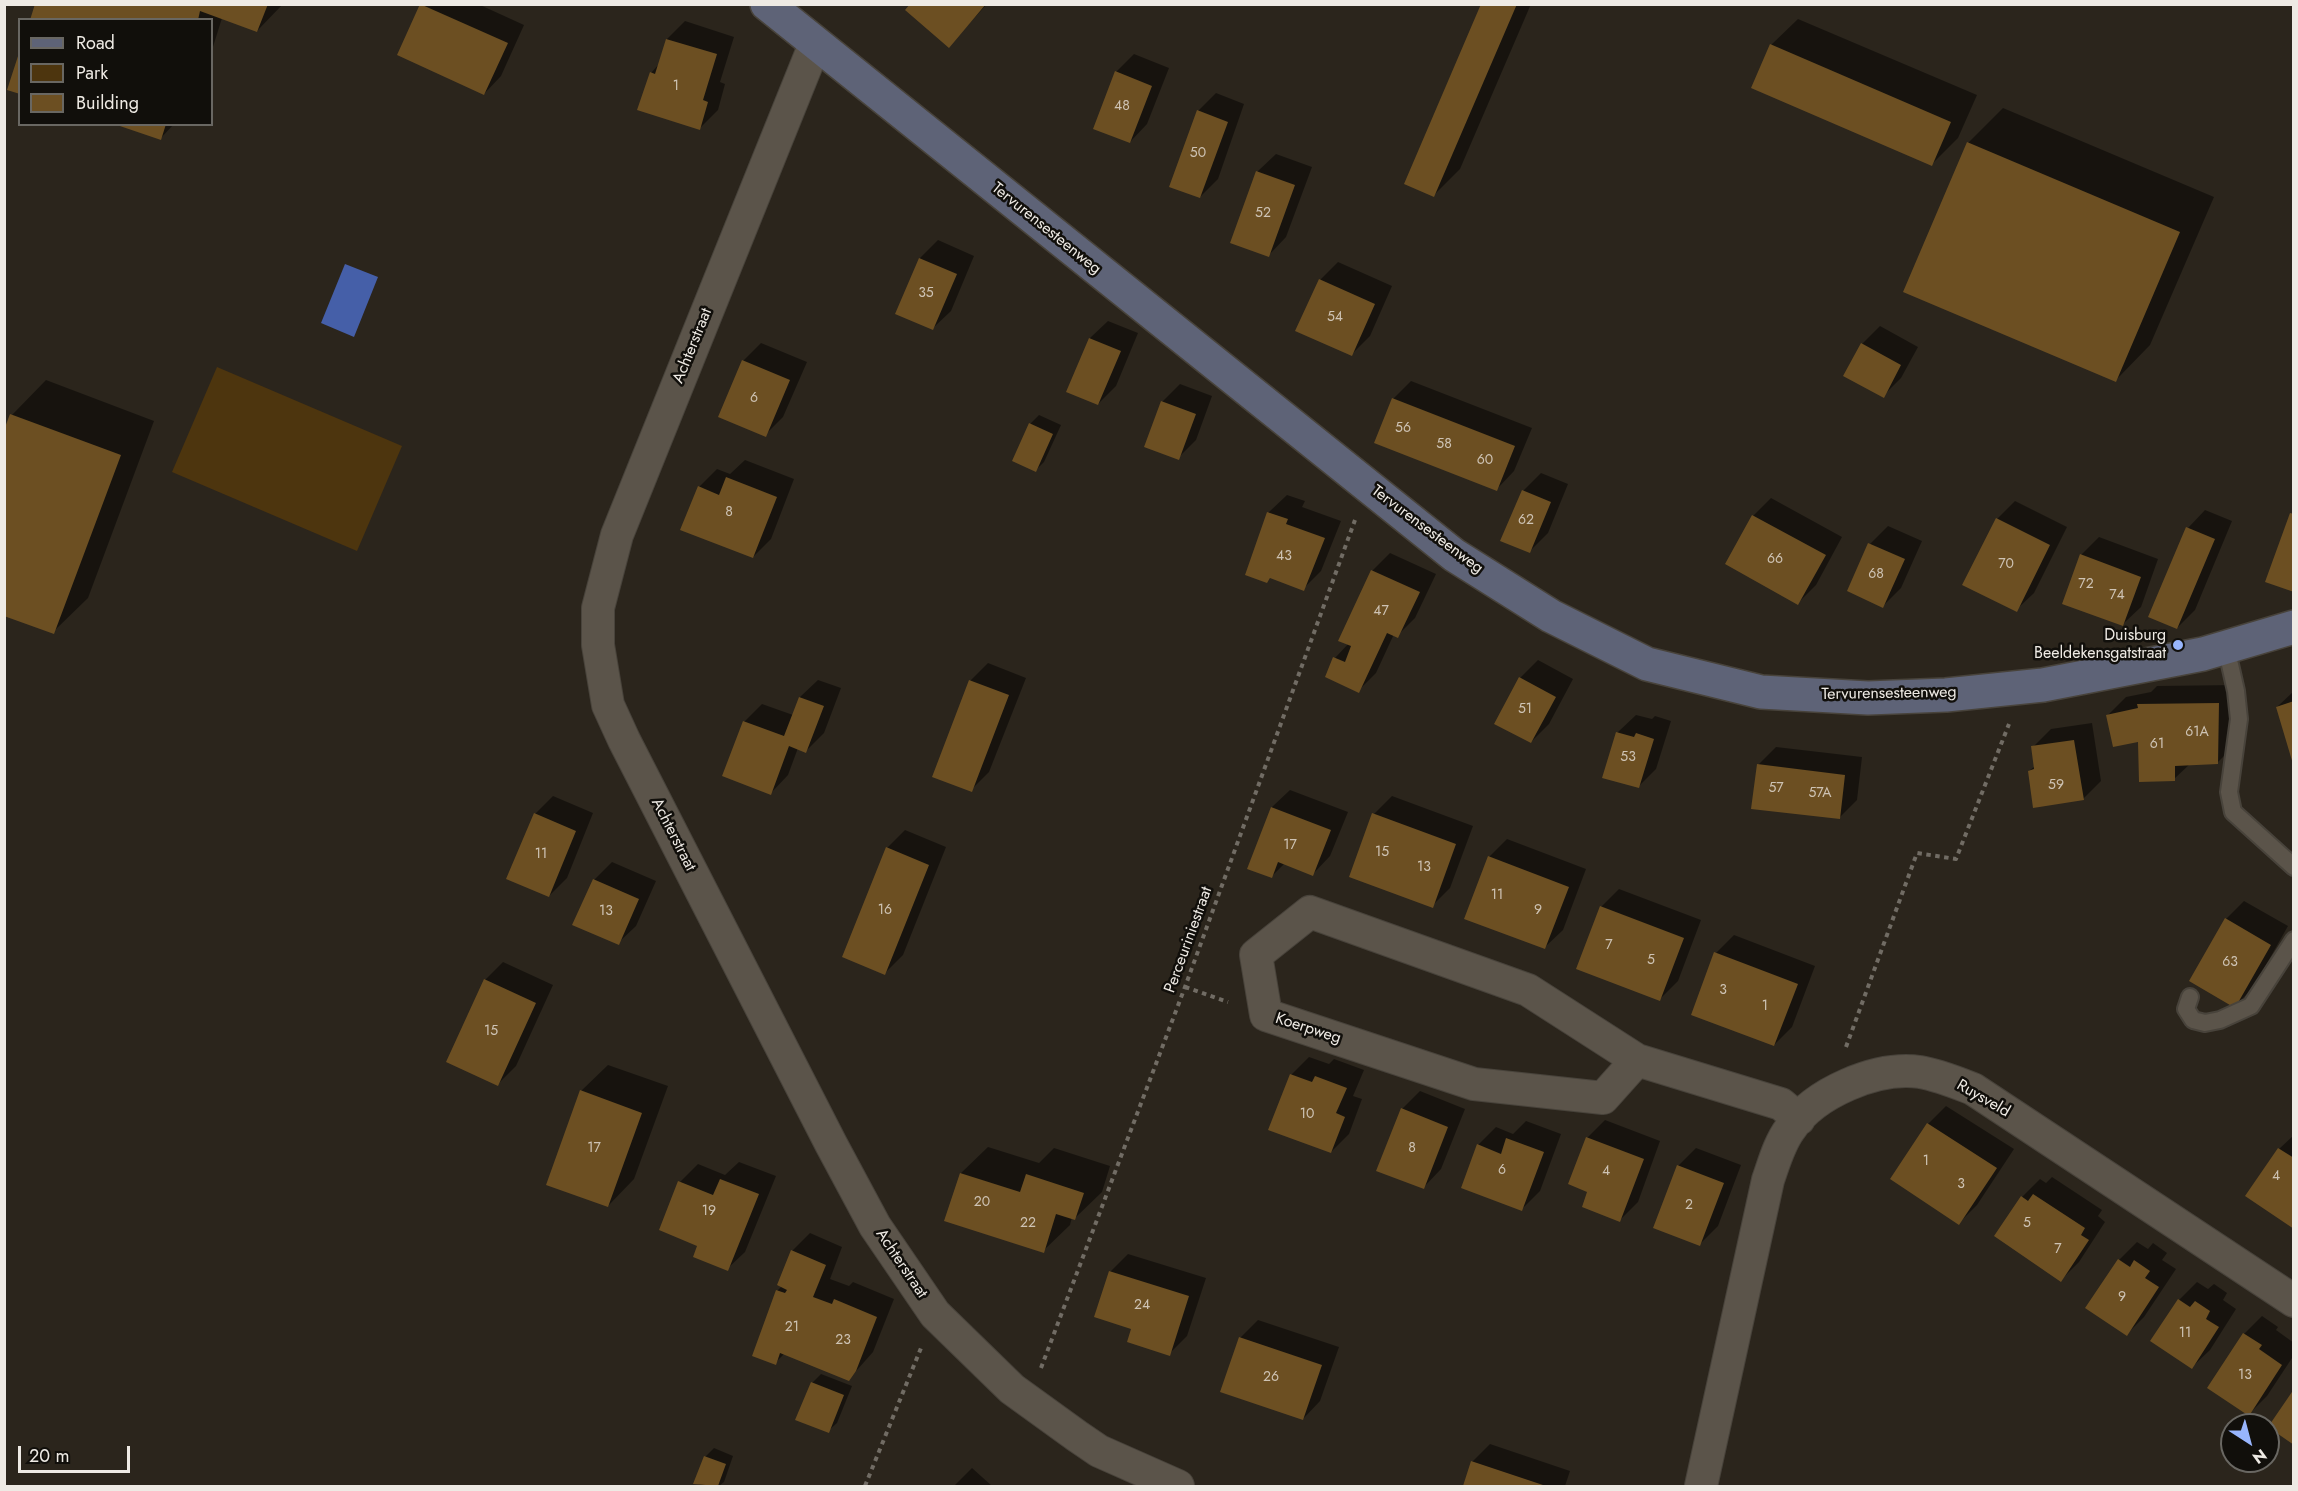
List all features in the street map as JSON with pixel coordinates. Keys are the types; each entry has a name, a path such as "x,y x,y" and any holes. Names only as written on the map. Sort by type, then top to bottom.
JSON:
{"street":[{"name":"Tervurensesteenweg","path":"767,4 1464,561 1551,616 1647,664 1761,692 1868,698 1946,695 2023,687 2191,656 2294,627"},
{"name":"Achterstraat","path":"815,44 617,536 598,608 598,645 608,705 875,1226 935,1314 1011,1389 1099,1451 1178,1486"},
{"name":"Koerpweg","path":"1637,1060 1603,1098 1474,1084 1266,1015 1256,956 1310,912 1528,990 1637,1060 1781,1104 1799,1119"},
{"name":"Ruysveld","path":"1701,1486 1768,1180 1779,1149 1790,1128 1810,1108 1828,1095 1867,1077 1918,1072 1946,1078 1972,1089 2294,1301"}],"lane":[{"path":"2226,647 2236,691 2238,719 2229,792 2233,812 2294,867"},
{"path":"2190,997 2186,1009 2193,1020 2205,1023 2220,1020 2251,1006 2294,940"}],"path":[{"name":"Perceuriniestraat","path":"1028,1401 1185,987 1367,485"},
{"path":"1828,1095 1917,853 1956,859 2023,687"},
{"path":"865,1486 935,1314"}],"green space":[{"path":"217,367 402,446 357,551 172,472"}],"water":[{"path":"345,264 378,277 354,337 321,323"}],"building":[{"path":"35,4 268,4 257,32 200,11 198,18 31,18"},
{"path":"420,4 508,43 484,95 397,55"},
{"path":"910,4 986,4 949,48 905,10"},
{"path":"1481,4 1517,4 1434,197 1404,184"},
{"path":"666,39 717,54 703,100 708,102 700,130 637,110 650,72 655,74"},
{"path":"1770,44 1951,122 1932,166 1751,88"},
{"path":"18,56 18,93 7,90"},
{"path":"1115,71 1152,86 1130,143 1093,129"},
{"path":"1197,110 1228,122 1200,198 1169,187"},
{"path":"120,126 165,126 161,140"},
{"path":"1967,142 2180,232 2116,382 1903,292"},
{"path":"1256,171 1295,185 1269,257 1230,243"},
{"path":"919,258 957,274 933,330 895,314"},
{"path":"1319,279 1375,304 1352,356 1295,331"},
{"path":"1089,338 1121,351 1098,405 1066,392"},
{"path":"1861,343 1901,365 1884,398 1843,376"},
{"path":"742,360 790,380 766,437 718,417"},
{"path":"1392,398 1515,446 1497,491 1374,443"},
{"path":"1161,401 1196,414 1179,460 1144,447"},
{"path":"10,414 121,455 54,634 4,616 4,430"},
{"path":"1029,423 1053,434 1036,472 1012,461"},
{"path":"726,477 777,497 753,558 680,530 698,486 719,495"},
{"path":"1522,490 1551,502 1530,553 1500,541"},
{"path":"1267,512 1288,519 1286,524 1325,538 1304,591 1270,578 1267,583 1245,575"},
{"path":"2290,513 2294,514 2294,592 2265,582"},
{"path":"1752,515 1826,555 1798,605 1725,564"},
{"path":"1996,518 2050,545 2017,612 1962,585"},
{"path":"2186,527 2215,539 2177,629 2148,617"},
{"path":"1868,543 1905,559 1883,608 1847,591"},
{"path":"2080,554 2141,577 2123,626 2062,604"},
{"path":"1371,570 1420,592 1398,638 1387,633 1359,693 1325,677 1333,657 1345,662 1351,646 1338,641"},
{"path":"1519,677 1556,697 1531,743 1494,724"},
{"path":"969,680 1009,695 972,792 932,777"},
{"path":"799,697 824,706 806,753 789,746 771,795 722,776 743,721 784,736"},
{"path":"2294,701 2294,764 2293,764 2276,707"},
{"path":"2219,703 2218,764 2175,766 2175,781 2139,782 2138,742 2113,747 2106,715 2138,708 2137,704"},
{"path":"1616,732 1634,737 1636,733 1654,739 1639,788 1602,778"},
{"path":"2074,740 2084,800 2033,808 2028,771 2034,769 2031,746"},
{"path":"1757,764 1845,775 1840,819 1751,809"},
{"path":"1271,807 1331,830 1313,876 1278,862 1272,878 1247,869"},
{"path":"534,813 576,831 549,897 506,879"},
{"path":"1372,813 1456,844 1433,908 1349,877"},
{"path":"886,847 929,865 885,975 842,957"},
{"path":"1488,856 1569,887 1545,949 1464,919"},
{"path":"593,879 639,899 619,945 572,925"},
{"path":"1600,906 1684,938 1660,1001 1576,969"},
{"path":"2225,918 2271,945 2235,1008 2189,981"},
{"path":"1714,952 1798,984 1774,1046 1691,1015"},
{"path":"484,979 536,1003 498,1086 446,1062"},
{"path":"1290,1074 1312,1082 1315,1076 1347,1088 1336,1113 1345,1117 1331,1153 1268,1130"},
{"path":"580,1090 642,1113 608,1207 546,1185"},
{"path":"1401,1108 1448,1127 1424,1189 1376,1171"},
{"path":"1927,1123 1997,1168 1959,1225 1890,1179"},
{"path":"1586,1137 1644,1159 1620,1222 1582,1207 1587,1192 1568,1184"},
{"path":"1506,1138 1544,1152 1522,1211 1461,1188 1477,1144 1501,1154"},
{"path":"2278,1148 2294,1158 2294,1229 2245,1196"},
{"path":"1677,1165 1724,1183 1700,1246 1653,1228"},
{"path":"960,1173 1020,1192 1026,1174 1084,1193 1075,1220 1056,1214 1044,1253 944,1221"},
{"path":"720,1179 759,1194 728,1271 693,1257 697,1246 659,1230 678,1181 713,1195"},
{"path":"2033,1194 2085,1228 2081,1235 2089,1240 2061,1282 1994,1236 2021,1196 2028,1201"},
{"path":"791,1250 826,1265 813,1297 832,1304 834,1299 877,1317 856,1371 849,1381 780,1353 776,1365 752,1356 776,1290 785,1293 787,1290 777,1285"},
{"path":"2118,1259 2130,1267 2134,1260 2150,1271 2145,1278 2159,1287 2127,1336 2085,1308"},
{"path":"1109,1271 1189,1296 1170,1356 1127,1342 1131,1329 1094,1317"},
{"path":"2178,1299 2190,1307 2195,1301 2210,1311 2206,1319 2219,1327 2192,1369 2150,1341"},
{"path":"2243,1333 2262,1345 2259,1349 2282,1365 2251,1413 2244,1413 2207,1388"},
{"path":"1239,1337 1322,1365 1303,1420 1220,1392"},
{"path":"811,1382 844,1395 829,1433 795,1420"},
{"path":"2294,1389 2294,1445 2280,1435 2280,1413 2278,1413"},
{"path":"704,1456 726,1464 718,1486 693,1484"},
{"path":"1471,1461 1546,1486 1463,1486"}],"place":[{"name":"Duisburg Beeldekensgatstraat","path":"2178,645"}]}
